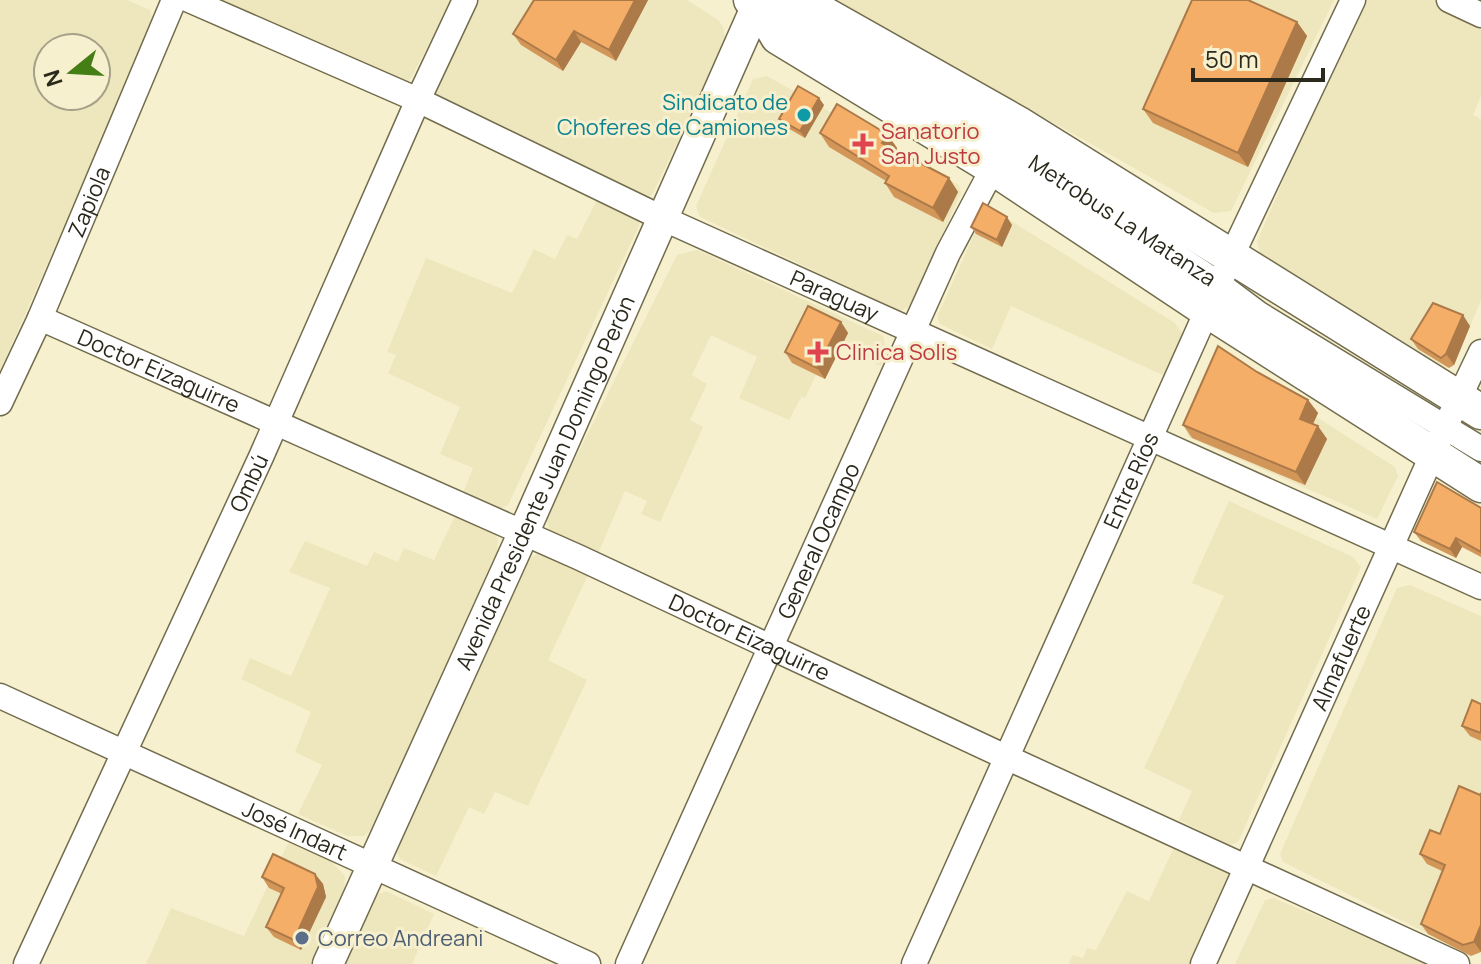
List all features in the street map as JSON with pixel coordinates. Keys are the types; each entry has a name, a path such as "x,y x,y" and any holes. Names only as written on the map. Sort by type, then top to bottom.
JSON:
{"highway":[{"path":"756,1 801,1 1005,144 1218,287 1451,426"},
{"path":"756,1 778,37 1005,144 1218,287 1451,426 1481,485"}],"main road":[{"name":"Avenida Presidente Juan Domingo Perón","path":"328,964 523,534 756,1"}],"street":[{"name":"Zapiola","path":"0,403 40,318 174,0"},
{"name":"Paraguay","path":"189,0 418,100 662,218 1481,587"},
{"name":"Ombú","path":"26,964 277,422 465,0"},
{"name":"Entre Ríos","path":"914,964 1218,287 1353,0"},
{"path":"1449,0 1481,15"},
{"name":"General Ocampo","path":"628,964 948,253 1005,144"},
{"name":"Doctor Eizaguirre","path":"40,318 578,557 1457,964"},
{"name":"Almafuerte","path":"1203,964 1391,546 1451,426 1481,352"},
{"path":"1451,426 1481,449"},
{"path":"1451,426 1481,465"},
{"name":"José Indart","path":"0,696 588,964"}],"shaded area":[{"path":"0,0 127,0 150,10 153,24 0,371"},
{"path":"201,0 452,0 405,84"},
{"path":"475,0 687,0 718,20 726,42 652,195 645,198 436,98 433,89"},
{"path":"835,0 1334,0 1231,211 1214,213"},
{"path":"1360,0 1438,0 1481,21 1481,96 1473,115 1481,119 1481,300 1454,365 1443,369 1300,281 1260,253 1257,242"},
{"path":"767,76 959,185 961,193 910,306 900,311 700,217 696,206 753,79"},
{"path":"599,196 635,211 640,222 508,505 497,510 462,495 473,468 440,454 460,407 388,373 396,355 387,352 426,258 512,293 534,249 555,259 567,235 577,239"},
{"path":"992,209 1175,323 1183,341 1167,377 1011,306 992,349 940,324 937,317 985,210"},
{"path":"697,250 883,336 886,349 881,366 841,347 825,379 816,375 805,398 802,396 789,420 739,398 757,357 711,335 692,375 707,384 690,420 703,427 660,522 641,514 647,501 625,491 596,558 550,533 546,517 677,255"},
{"path":"1222,357 1395,467 1398,476 1377,519 1188,437 1186,428"},
{"path":"1229,501 1353,557 1361,567 1238,842 1229,845 1179,820 1192,791 1144,768 1224,596 1192,583"},
{"path":"457,512 490,528 498,539 497,551 371,829 364,836 347,836 298,814 322,765 295,752 311,712 241,679 250,658 291,676 330,588 289,572 305,541 367,566 374,552 398,562 404,548 434,560"},
{"path":"539,553 590,571 548,660 587,680 528,806 495,792 484,814 469,807 436,876 400,859 396,850 524,567 529,559"},
{"path":"1410,585 1481,616 1481,952 1471,955 1283,862 1280,854 1397,588"},
{"path":"1178,839 1229,872 1226,886 1192,964 1069,964 1073,955 1083,958 1087,948 1096,950 1127,891 1149,901"},
{"path":"288,843 331,861 345,876 344,894 312,964 146,964 171,908 244,936"},
{"path":"386,891 434,914 412,964 342,964 374,896"},
{"path":"1273,898 1432,964 1235,964 1265,900"}],"building":[{"path":"534,0 635,0 609,50 574,31 556,60 513,34"},
{"path":"1192,0 1248,0 1297,22 1238,153 1143,109"},
{"name":"Sindicato de Choferes de Camiones","path":"798,86 819,98 800,131 779,119"},
{"path":"837,104 887,134 882,143 949,178 933,208 885,183 889,176 820,133"},
{"path":"983,203 1007,217 997,240 971,227"},
{"path":"1433,303 1463,315 1446,354 1441,358 1411,339"},
{"name":"Clinica Solis","path":"808,306 841,322 817,368 785,352"},
{"path":"1218,346 1308,400 1300,419 1318,426 1296,472 1183,425"},
{"path":"1437,482 1481,508 1481,552 1456,538 1450,549 1414,532"},
{"path":"1472,700 1481,704 1481,733 1462,726"},
{"path":"1459,786 1481,793 1481,925 1474,942 1463,945 1421,924 1445,865 1420,854 1430,830 1440,834"},
{"path":"273,854 315,874 318,887 294,940 266,927 284,888 262,877"}],"place":[{"name":"Sindicato de Choferes de Camiones","path":"804,115"},
{"name":"Sanatorio San Justo","path":"863,144"},
{"name":"Clinica Solis","path":"818,352"},
{"name":"Correo Andreani","path":"302,938"}]}
